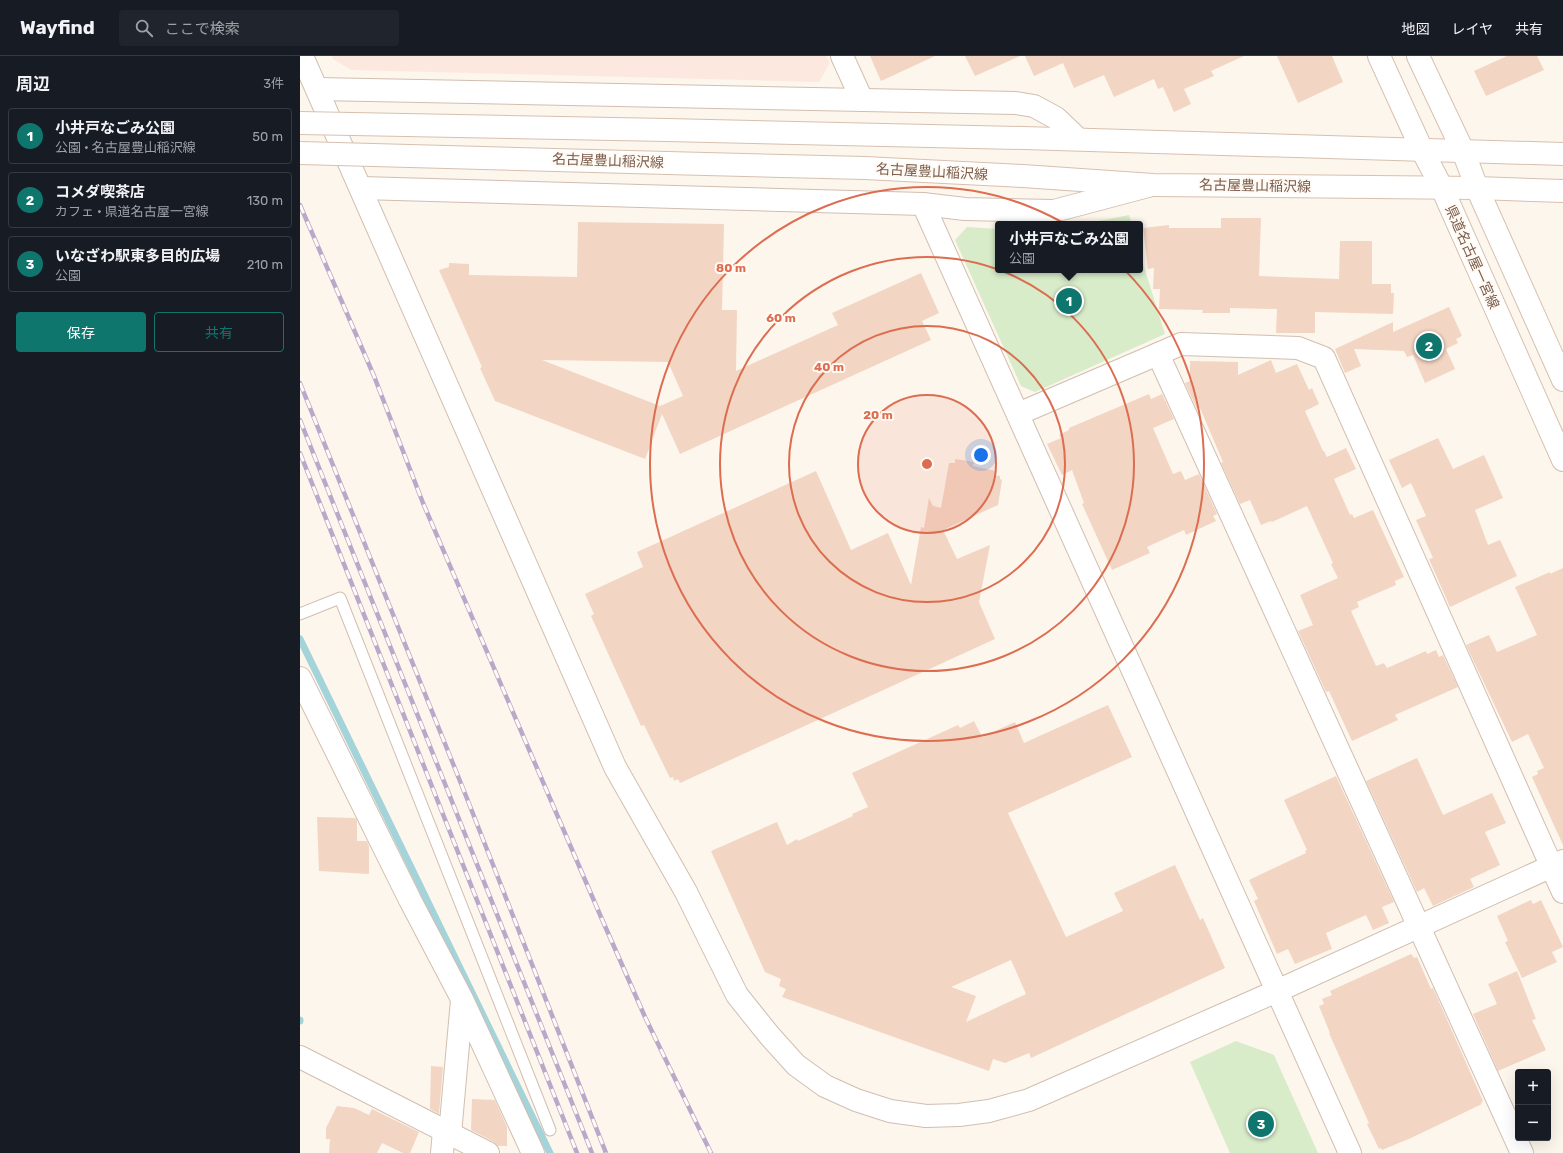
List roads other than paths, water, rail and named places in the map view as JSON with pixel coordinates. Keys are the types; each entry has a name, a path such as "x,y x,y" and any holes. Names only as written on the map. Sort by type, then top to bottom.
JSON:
{"street":[{"path":"302,56 615,767 686,892 737,995 769,1035 796,1065 825,1086 856,1100 890,1111 926,1116 959,1115 990,1111 1029,1100 1277,991 1557,864"},
{"path":"842,56 862,100"},
{"name":"県道名古屋一宮線","path":"1379,56 1422,150 1442,188 1563,460"},
{"path":"1418,56 1463,151 1477,188 1563,380"},
{"path":"317,89 1016,103 1034,106 1056,118 1078,139"},
{"path":"300,123 1078,139 1563,154"},
{"name":"名古屋豊山稲沢線","path":"300,153 864,168 1030,176 1153,185 1477,188 1563,191"},
{"path":"361,188 923,204 965,209 1054,211 1153,185"},
{"path":"923,204 1350,1153"},
{"path":"1018,414 1181,344 1298,348 1324,358 1557,864 1563,892"},
{"path":"1158,354 1522,1153"},
{"path":"300,678 410,900 462,999 533,1153"},
{"path":"446,1140 462,999"},
{"path":"300,1057 446,1140 488,1153"}],"lane":[{"path":"300,614 340,598 550,1130"}],"waterway":[{"path":"300,639 550,1153"}],"railway":[{"path":"300,205 374,376 423,503 601,917 645,1017 711,1153"},
{"path":"300,383 466,796 606,1153"},
{"path":"300,420 592,1153"},
{"path":"300,453 577,1153"}],"place":[{"name":"小井戸なごみ公園","path":"1069,301"},
{"name":"コメダ喫茶店","path":"1429,346"},
{"name":"いなざわ駅東多目的広場","path":"1261,1124"}]}
